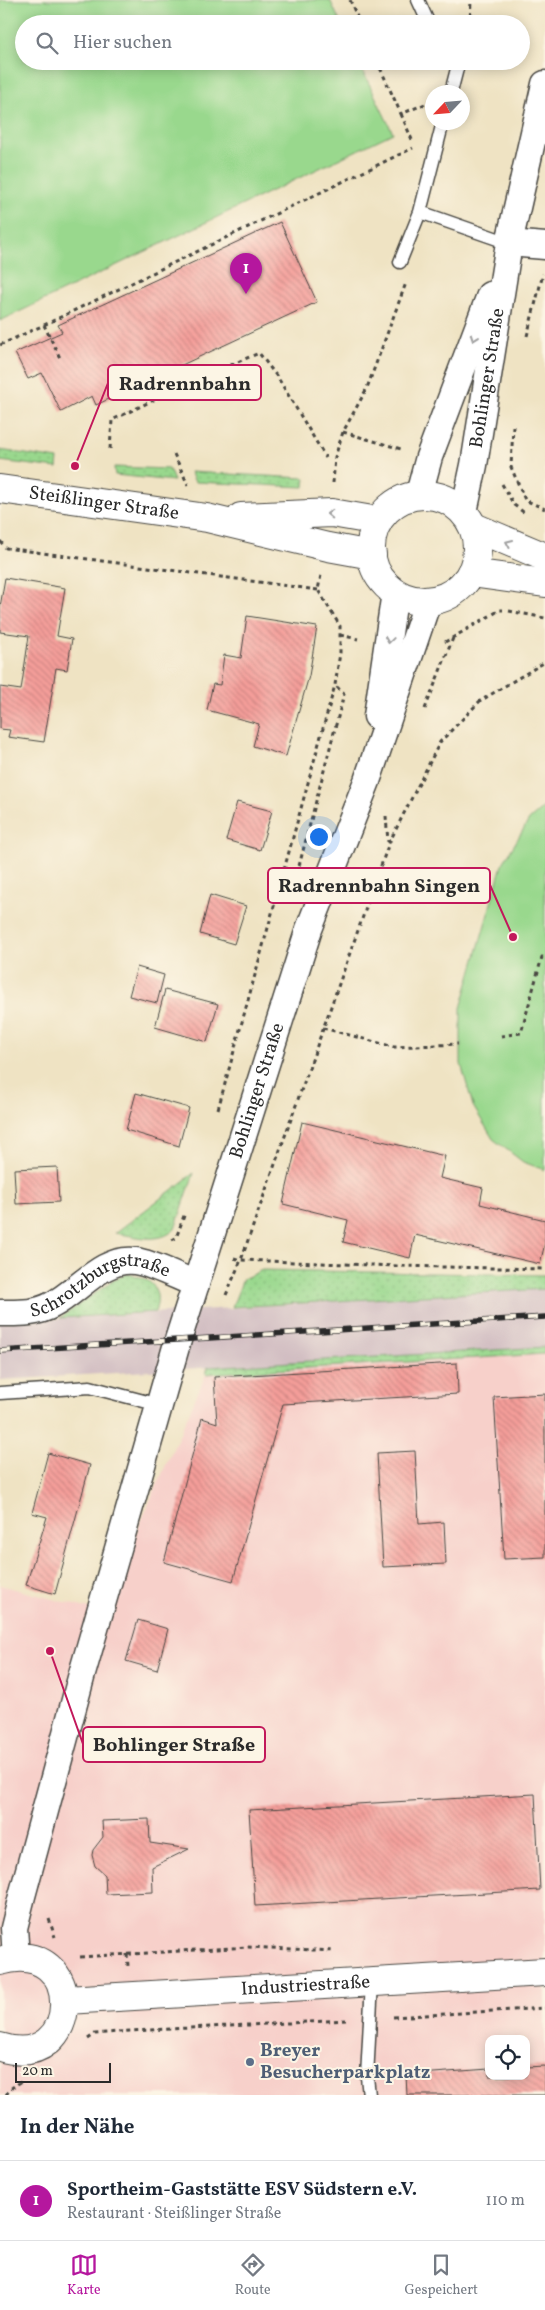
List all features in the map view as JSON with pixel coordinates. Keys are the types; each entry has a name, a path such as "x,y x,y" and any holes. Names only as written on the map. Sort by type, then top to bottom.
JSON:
{"street":[{"name":"Bohlinger Straße","path":"469,519 474,465 509,243 545,84"},
{"name":"Bohlinger Straße","path":"420,494 429,457 509,243"},
{"path":"509,243 545,246"},
{"name":"Steißlinger Straße","path":"0,489 208,518 328,547 372,554"},
{"path":"469,519 478,542 476,558 471,573 453,592 441,598 428,601 410,599 395,592 379,576 372,554 372,537 378,521 396,503 420,494 443,498 469,519 545,556"},
{"name":"Steißlinger Straße","path":"208,518 332,514 378,521"},
{"path":"471,573 545,583"},
{"name":"Bohlinger Straße","path":"367,781 395,592"},
{"name":"Bohlinger Straße","path":"8,1959 22,1896 79,1683 196,1284 309,929 367,781 428,601"},
{"name":"Schrotzburgstraße","path":"0,1314 39,1311 54,1304 107,1266 123,1261 136,1261 196,1284"},
{"path":"0,2047 12,2051 28,2050 42,2045 54,2035 62,2021 66,2000 59,1980 50,1969 38,1961 8,1959"},
{"name":"Industriestraße","path":"66,2000 545,1972"}],"lane":[{"path":"418,0 425,15"},
{"path":"453,85 457,70"},
{"path":"400,262 420,212 441,130"},
{"path":"420,212 509,243"},
{"path":"0,1393 90,1387 159,1405"},
{"path":"369,2095 367,2077 372,1982"}],"path":[{"path":"350,0 356,15"},
{"path":"470,15 471,0"},
{"path":"0,345 416,147 381,70"},
{"path":"401,114 425,104"},
{"path":"525,345 545,266"},
{"path":"44,325 61,360"},
{"path":"110,449 112,420 259,354 278,378 326,458"},
{"path":"333,486 335,457 343,432 367,388"},
{"path":"513,420 511,467 525,500 545,509"},
{"path":"0,541 6,548 318,590"},
{"path":"216,1114 335,685 340,653 340,626 318,590 323,567"},
{"path":"453,638 500,610 545,618"},
{"path":"241,1260 388,843 440,742 480,701 545,662"},
{"path":"501,1036 521,1033 542,957 545,958"},
{"path":"323,1028 394,1048 458,1044"},
{"path":"208,1249 241,1260 545,1269"},
{"path":"72,1955 78,1957 248,1947 338,1952"},
{"path":"130,2031 545,2008"}],"shaded area":[{"path":"545,1289 545,1347 0,1380 0,1322"},
{"path":"545,1354 545,2095 0,2095 0,1585 101,1612 206,1374"}],"green space":[{"path":"0,0 330,0 337,15 15,15 15,70 362,70 393,133 0,321"},
{"path":"0,450 58,459 57,468 0,461"},
{"path":"114,467 169,469 174,481 115,475"},
{"path":"190,472 305,478 304,487 195,482"},
{"path":"545,806 545,1170 523,1162 493,1139 473,1106 461,1064 461,1008 502,865 529,820"},
{"path":"194,1173 175,1229 169,1234 162,1237 146,1238 115,1233"},
{"path":"262,1270 545,1275 545,1289 232,1307 243,1279"},
{"path":"127,1274 142,1278 153,1285 157,1296 155,1312 60,1318 114,1280"},
{"path":"545,1347 545,1354 206,1374 208,1367"}],"building":[{"path":"280,222 317,302 96,405 92,396 61,412 42,373 28,379 15,353 62,332 58,325"},
{"path":"5,578 65,588 57,636 72,639 67,670 56,668 44,742 8,737 10,730 0,729 0,687 21,690 29,636 0,632 0,607"},
{"path":"247,616 317,627 309,676 286,756 253,746 259,724 207,710 213,684 220,685 224,655 241,658"},
{"path":"237,802 272,811 260,850 226,840"},
{"path":"210,895 246,906 234,944 200,934"},
{"path":"137,967 164,975 157,1003 129,996"},
{"path":"165,990 218,1004 207,1042 155,1027"},
{"path":"136,1093 189,1108 179,1146 126,1130"},
{"path":"302,1122 445,1156 440,1178 483,1188 480,1204 545,1220 545,1243 540,1264 415,1235 410,1258 343,1242 348,1220 283,1204"},
{"path":"57,1167 59,1202 16,1204 14,1169"},
{"path":"457,1363 458,1394 283,1404 233,1581 164,1562 202,1418 217,1423 214,1377"},
{"path":"545,1394 545,1557 504,1559 494,1397"},
{"path":"415,1451 419,1524 444,1522 446,1564 383,1567 377,1453"},
{"path":"48,1453 90,1465 55,1594 26,1585 47,1517 32,1513"},
{"path":"138,1620 168,1629 157,1670 126,1661"},
{"path":"535,1794 540,1890 255,1906 249,1810"},
{"path":"149,1819 150,1843 189,1849 152,1867 153,1892 106,1894 105,1875 95,1866 92,1855 93,1850 103,1837 102,1821"},
{"path":"545,2066 545,2095 407,2095 406,2075 485,2069 485,2080 530,2080 530,2067"}],"railway":[{"path":"0,1351 545,1317"}],"place":[{"name":"Sportheim-Gaststätte ESV Südstern e.V.","path":"246,294"},
{"name":"Radrennbahn","path":"75,466"},
{"name":"Radrennbahn Singen","path":"513,937"},
{"name":"Bohlinger Straße","path":"50,1651"},
{"name":"Breyer Besucherparkplatz","path":"250,2062"}]}
